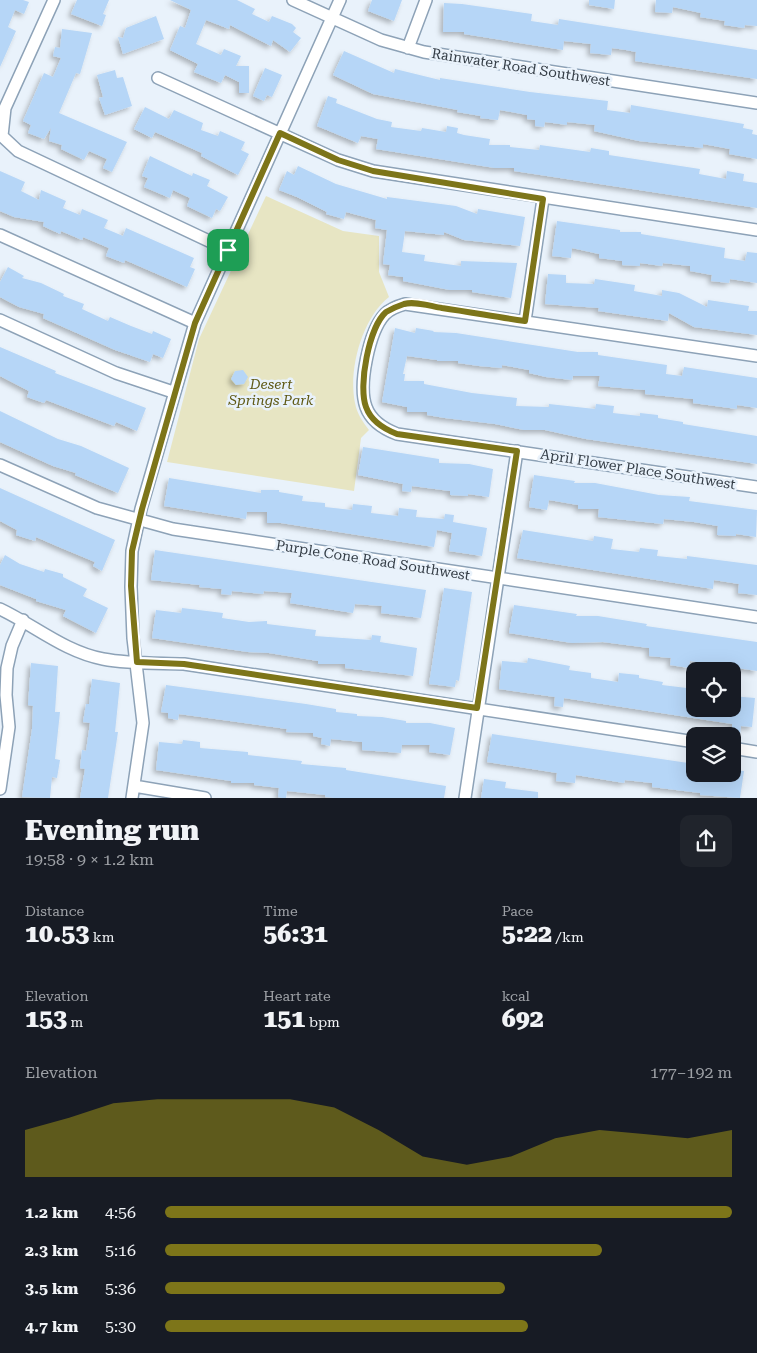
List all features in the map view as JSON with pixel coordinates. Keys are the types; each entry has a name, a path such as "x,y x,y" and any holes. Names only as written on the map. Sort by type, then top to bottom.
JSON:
{"street":[{"path":"54,0 5,108 1,136 18,151 228,250"},
{"name":"Rainwater Road Southwest","path":"293,0 381,40 408,48 757,102"},
{"path":"132,798 143,723 131,586 132,551 139,520 195,323 340,0"},
{"path":"408,48 426,0"},
{"path":"158,78 338,160 373,171 543,199 757,230"},
{"path":"525,321 543,199"},
{"path":"0,234 195,323"},
{"name":"April Flower Place Southwest","path":"757,356 405,304 386,312 374,331 366,364 363,390 366,407 373,419 385,430 397,434 757,487"},
{"path":"0,320 116,373 174,392"},
{"path":"465,798 517,451"},
{"name":"Purple Cone Road Southwest","path":"0,465 97,508 173,529 757,617"},
{"path":"0,609 23,620 65,646 103,659 184,664 686,741"},
{"path":"0,790 3,747 9,727 6,695 7,668 12,646 23,620"},
{"path":"741,749 757,752"},
{"path":"134,786 205,798"}],"green space":[{"name":"Desert Springs Park","path":"266,196 343,231 379,236 379,272 389,297 379,306 371,318 359,346 356,360 353,390 355,403 362,421 369,430 361,438 354,491 167,462 199,339"}],"building":[{"path":"0,0 23,0 29,2 24,14 15,10 8,27 16,31 0,67"},
{"path":"77,0 109,0 103,14 106,15 102,26 71,14"},
{"path":"170,0 237,0 255,9 252,14 269,22 272,16 292,24 296,28 293,32 301,38 290,52 273,40 271,46 230,25 229,29 206,20 196,44 221,55 224,49 241,56 236,66 249,66 249,93 239,93 239,82 225,75 221,83 194,72 198,64 170,50 180,26 185,28 191,10"},
{"path":"372,0 402,0 394,21 368,11"},
{"path":"589,0 615,0 614,9 589,5"},
{"path":"656,0 757,0 757,26 745,25 744,28 724,25 725,21 700,17 701,13 673,7 672,13 655,12"},
{"path":"444,3 532,14 531,21 558,25 559,19 757,50 757,79 635,61 636,52 626,50 612,48 611,55 590,53 591,44 564,41 563,50 464,34 464,32 443,32"},
{"path":"156,16 164,39 123,54 118,37 123,38 126,28"},
{"path":"62,29 92,33 80,74 76,73 59,113 127,142 112,172 103,168 107,159 89,151 84,160 61,149 62,145 49,141 51,128 44,139 28,133 31,125 23,121 44,73 53,77 61,58 53,56 55,47 60,48"},
{"path":"344,51 394,73 395,69 440,80 440,78 530,92 608,101 607,110 630,113 631,105 744,124 743,128 753,130 752,134 757,135 757,159 729,154 730,149 703,144 703,148 639,141 594,131 595,125 567,122 567,125 545,122 544,127 535,126 535,120 527,119 527,115 500,110 498,120 480,118 481,116 457,112 458,110 373,94 333,75"},
{"path":"265,68 282,75 272,97 267,95 264,101 253,96"},
{"path":"115,70 117,78 123,77 132,106 105,115 99,98 103,97 97,75"},
{"path":"328,96 337,99 336,103 377,119 392,122 391,127 421,131 422,128 446,132 447,126 458,128 457,133 490,139 489,145 510,145 510,147 539,150 540,145 590,152 591,148 609,151 609,155 700,169 699,174 726,179 727,171 744,174 743,181 757,183 757,208 514,171 514,168 495,168 376,149 378,139 361,136 358,143 317,126"},
{"path":"145,107 169,119 174,110 203,123 201,130 218,136 220,131 245,142 241,150 249,154 238,175 201,156 202,153 155,132 152,138 134,129"},
{"path":"150,156 192,176 193,173 210,180 207,186 228,197 220,211 216,209 212,218 187,206 190,198 173,190 170,198 144,187 148,178 142,176"},
{"path":"298,166 336,184 387,199 387,197 456,206 477,214 478,209 525,217 520,246 464,240 444,232 444,235 405,231 402,252 425,255 424,261 461,266 461,261 517,263 511,298 472,292 472,290 450,290 403,281 403,277 388,275 390,265 383,264 387,230 375,228 376,220 346,212 344,219 326,214 327,212 279,190 287,171 294,175"},
{"path":"0,171 25,182 21,191 39,200 41,190 66,201 63,208 80,215 82,209 108,220 104,228 123,236 126,228 194,258 190,267 195,269 187,287 125,260 124,263 106,256 109,248 83,237 82,240 61,231 60,234 43,226 44,222 14,217 0,211"},
{"path":"557,221 620,230 620,232 641,232 641,234 725,248 724,258 745,261 747,252 757,253 757,283 730,279 729,283 711,281 712,275 690,271 690,266 663,263 662,266 640,263 640,266 622,265 622,261 599,258 599,254 572,248 571,258 552,256"},
{"path":"8,267 24,276 22,278 41,283 64,294 63,296 84,304 82,309 108,321 110,317 152,334 153,331 171,339 163,358 153,354 150,362 115,350 43,318 44,314 19,307 0,297 0,282"},
{"path":"548,274 566,275 566,283 594,284 595,279 635,285 634,291 662,296 662,290 679,293 707,307 708,300 749,306 748,311 757,311 757,335 694,327 669,313 668,321 598,311 599,308 545,304"},
{"path":"395,328 415,333 416,328 578,352 598,352 598,355 667,365 666,374 682,376 684,367 757,378 757,408 737,405 737,409 693,403 693,399 645,394 645,390 598,386 600,376 573,376 572,380 546,377 529,373 529,370 502,365 502,368 479,366 458,363 458,361 437,361 407,356 403,374 405,374 404,381 424,381 424,384 472,393 517,398 516,406 549,407 549,404 595,409 596,404 614,406 613,413 640,416 640,413 658,415 658,418 683,422 683,424 757,436 757,464 586,439 545,430 524,430 495,424 445,418 427,415 427,412 407,412 407,407 382,402"},
{"path":"0,347 56,371 55,373 146,408 137,431 116,422 114,426 46,400 44,403 27,397 29,391 0,376"},
{"path":"243,370 248,377 244,384 236,385 231,379 235,371"},
{"path":"0,411 58,439 81,446 129,468 118,493 75,475 76,473 53,466 0,442"},
{"path":"363,447 439,459 439,463 469,464 493,469 489,497 468,494 468,496 450,495 450,491 412,486 411,492 402,491 403,484 358,475"},
{"path":"534,475 575,481 574,483 595,483 659,495 690,497 689,501 757,510 756,537 736,534 736,536 717,535 718,526 694,522 664,519 663,524 598,517 599,509 578,509 578,505 549,500 547,510 529,507"},
{"path":"169,478 261,493 261,490 279,490 279,492 303,496 302,501 325,503 325,507 352,510 353,504 372,506 371,513 398,516 399,508 417,510 416,517 444,519 445,514 454,515 453,522 487,528 482,556 449,551 452,533 437,530 434,547 281,523 267,523 267,512 247,512 246,519 164,506"},
{"path":"0,488 115,540 102,571 93,566 95,562 36,537 35,541 16,535 17,530 0,521"},
{"path":"523,530 593,541 594,536 613,539 611,549 639,552 640,548 658,550 657,556 687,559 687,556 757,565 757,595 738,593 739,584 714,580 713,589 517,558"},
{"path":"155,550 426,590 421,618 381,613 382,606 355,604 353,613 290,603 292,593 264,591 263,594 232,591 231,595 221,594 222,589 151,580"},
{"path":"5,555 20,564 44,572 45,569 63,574 63,577 87,589 83,596 108,608 96,633 63,616 66,610 36,601 36,599 0,585 0,565"},
{"path":"444,588 472,592 459,681 456,680 455,687 429,684"},
{"path":"514,605 577,614 576,616 598,616 647,624 646,626 757,642 757,671 741,669 741,662 690,661 686,662 686,668 670,665 671,658 649,656 649,648 603,642 572,643 509,633"},
{"path":"182,608 223,613 222,618 249,622 267,621 267,624 316,630 315,636 371,640 372,635 381,636 380,642 417,648 413,676 345,668 345,664 318,664 318,661 269,653 248,652 152,638 156,610 181,613"},
{"path":"528,658 570,666 569,670 591,673 591,678 618,682 619,673 639,675 639,678 663,682 662,685 686,688 686,717 564,698 563,707 554,706 555,697 499,689 502,661 527,663"},
{"path":"31,663 58,666 55,712 60,712 55,759 60,760 57,778 52,777 50,798 22,797 32,729 33,706 28,705"},
{"path":"92,679 120,683 115,732 118,732 108,798 80,798 85,769 80,768 82,750 86,751 90,723 83,722 86,704 89,704"},
{"path":"166,685 306,704 336,709 336,712 357,714 357,716 382,717 406,721 406,723 430,723 455,728 450,755 429,752 430,745 402,745 401,753 362,750 362,742 331,739 330,746 321,744 322,738 313,736 313,733 286,732 287,729 179,714 178,720 168,718 168,713 161,712"},
{"path":"741,697 755,698 752,727 732,727 732,724 687,717 741,717"},
{"path":"492,734 686,763 686,782 741,782 741,771 744,771 740,798 700,795 700,793 652,787 652,783 625,780 624,783 576,775 575,783 556,781 557,773 487,762"},
{"path":"183,740 200,742 200,748 248,752 248,755 302,761 301,764 346,768 346,770 446,786 444,798 335,798 325,797 325,795 287,791 286,798 282,798 278,797 279,788 254,785 254,783 231,783 231,781 156,770 159,742 182,744"},
{"path":"484,779 506,782 505,788 538,792 538,798 481,798"}],"route":[{"path":"280,133 338,160 373,171 543,199 525,321 405,304 386,312 379,321 374,331 366,364 363,390 366,407 373,419 385,430 397,434 517,451 499,578 477,708 184,664 137,662 133,638 132,551 174,392 195,323 228,250 280,133"}]}
